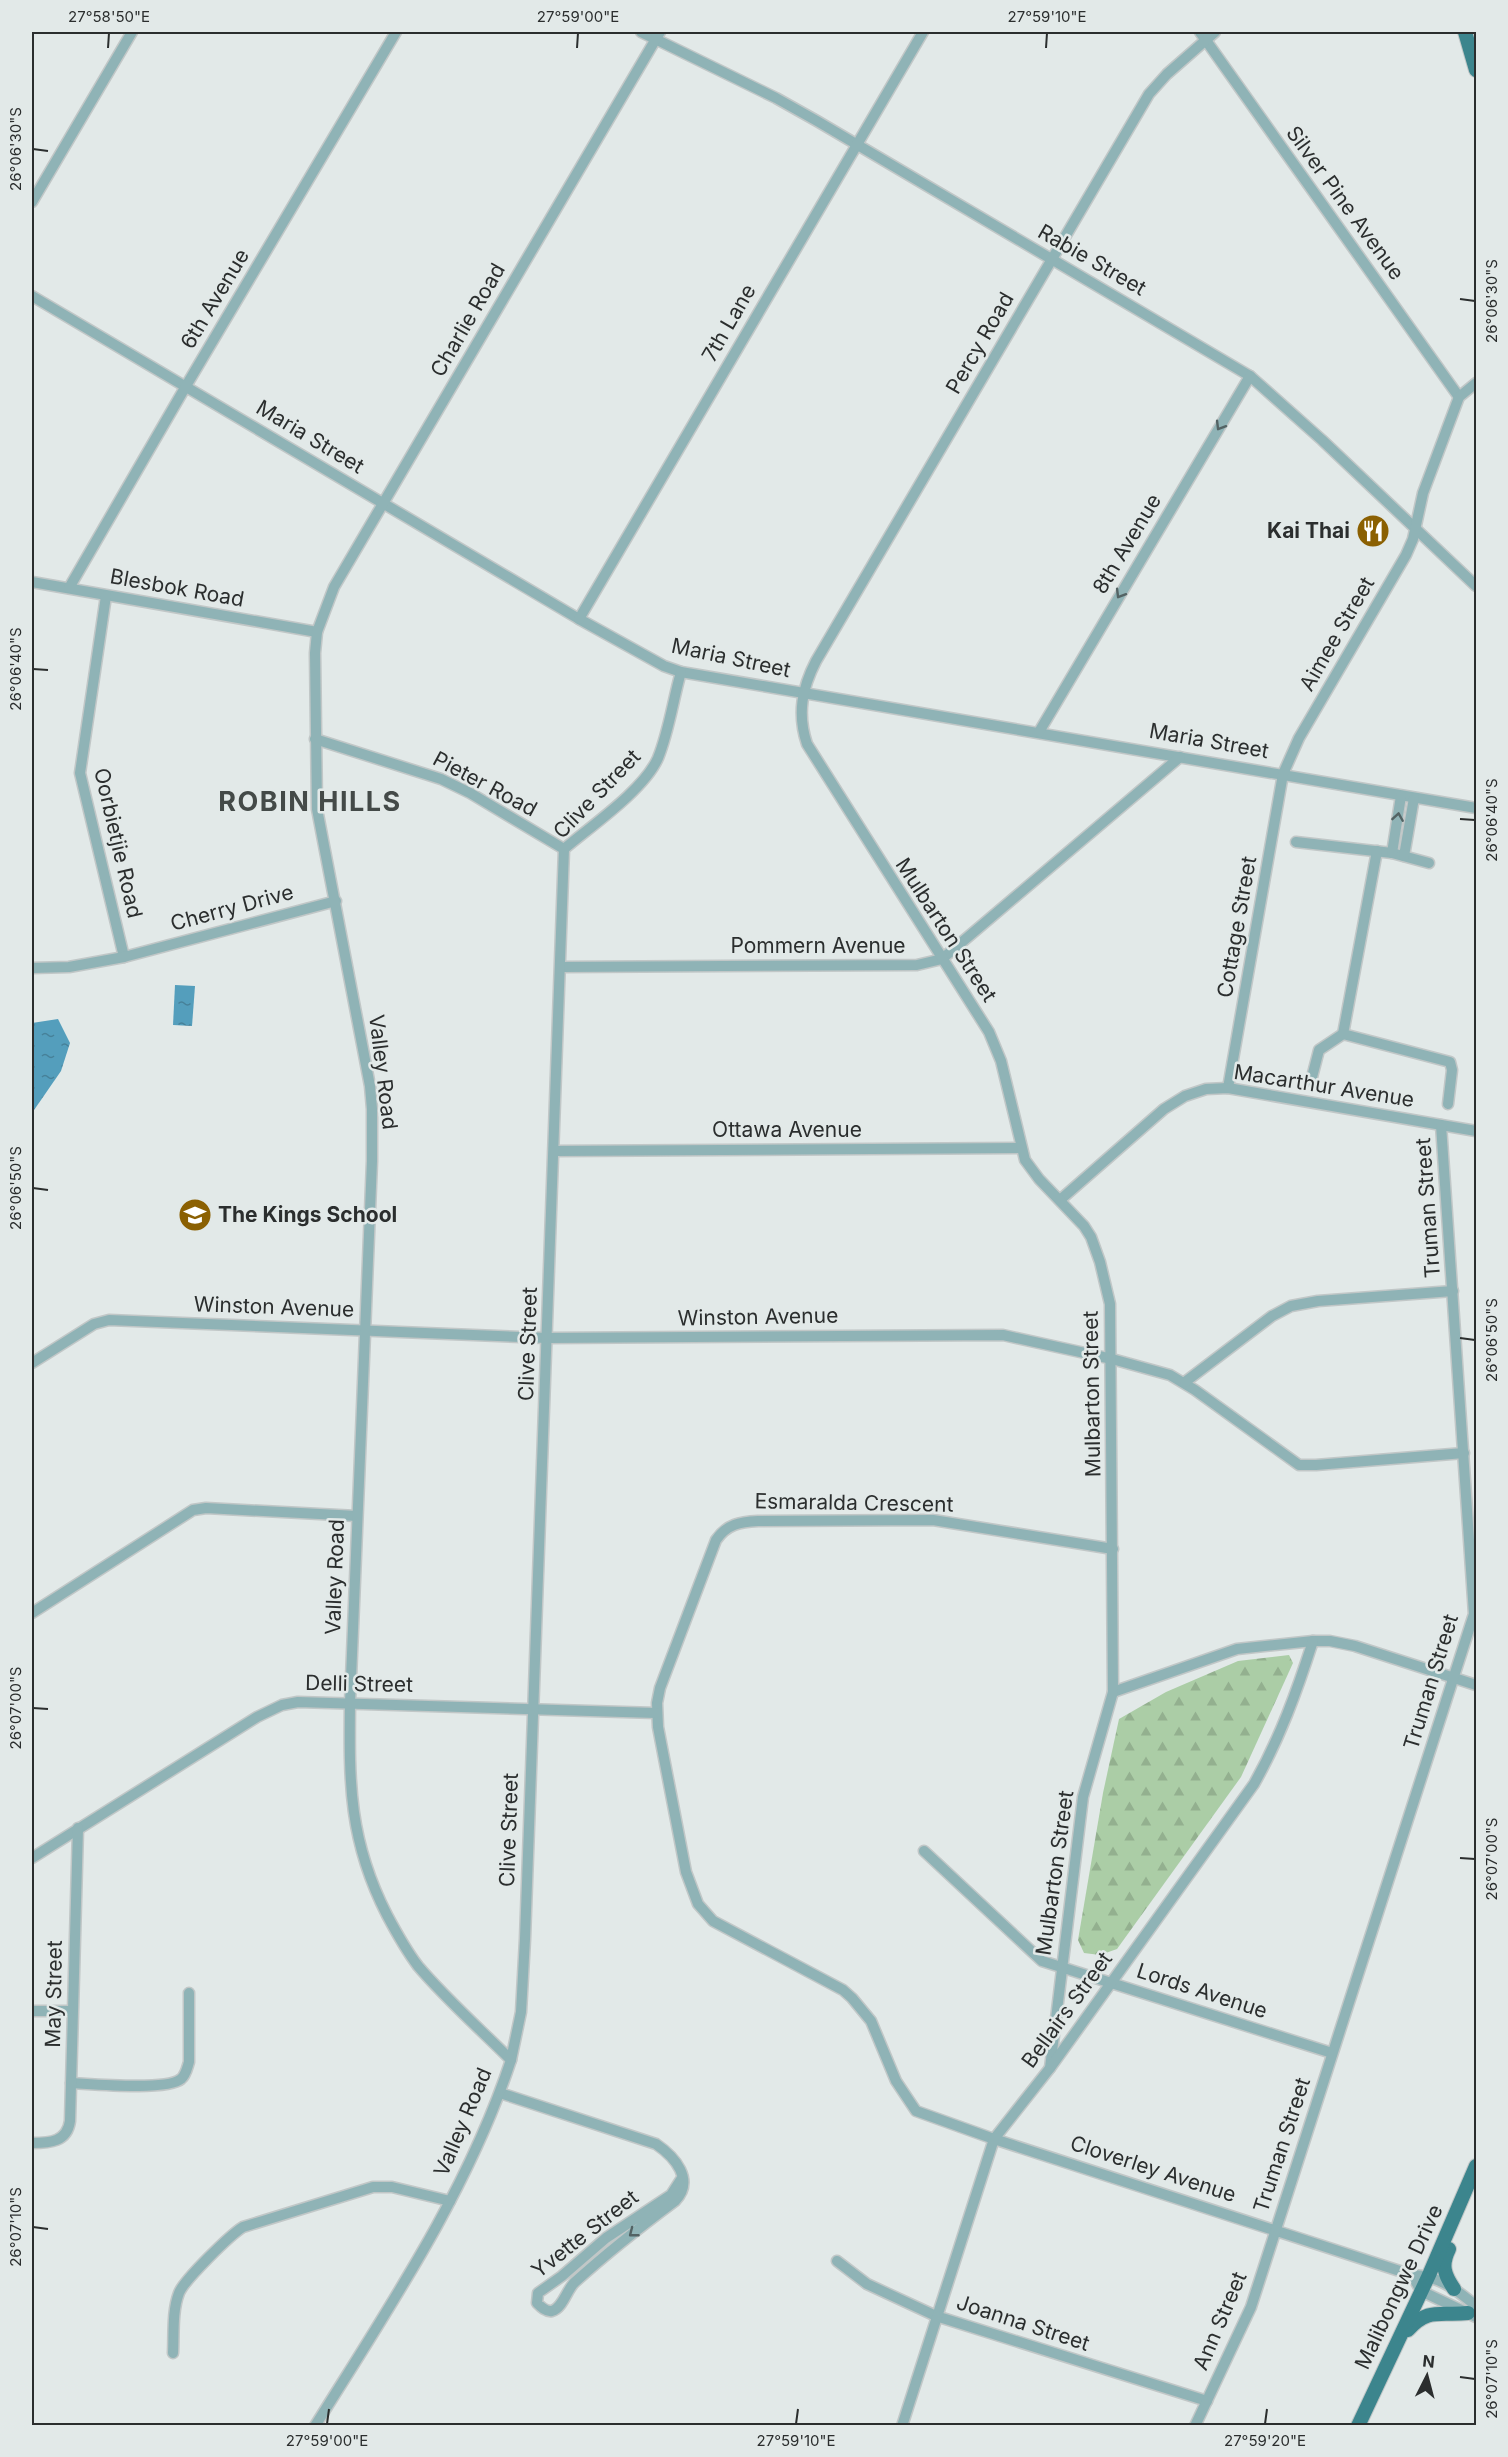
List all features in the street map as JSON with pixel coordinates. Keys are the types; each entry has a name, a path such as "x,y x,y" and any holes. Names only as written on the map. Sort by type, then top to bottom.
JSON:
{"main road":[{"path":"1465,32 1476,70"},
{"name":"Malibongwe Drive","path":"1358,2426 1429,2275 1476,2166"},
{"path":"1454,2289 1447,2279 1443,2266 1466,2208 1466,2190"},
{"path":"1398,2340 1420,2317 1431,2314 1474,2312"}],"street":[{"path":"32,202 132,32"},
{"name":"6th Avenue","path":"69,588 396,32"},
{"name":"Rabie Street","path":"641,32 657,35 776,98 1250,376 1476,586"},
{"name":"7th Lane","path":"579,619 923,32"},
{"name":"Percy Road","path":"802,692 816,661 1149,94 1203,36 1215,32"},
{"name":"Charlie Road","path":"316,632 334,587 657,35"},
{"name":"Silver Pine Avenue","path":"1203,36 1459,397"},
{"name":"Maria Street","path":"32,296 579,619 658,663 681,672 1476,808"},
{"name":"8th Avenue","path":"1039,732 1250,376"},
{"name":"Aimee Street","path":"1283,774 1299,738 1406,555 1423,493 1459,397 1476,383"},
{"name":"Blesbok Road","path":"32,582 316,632"},
{"name":"Oorbietjie Road","path":"106,596 80,773 124,957"},
{"name":"Valley Road","path":"315,2426 450,2201 500,2093 511,2060 416,1963 399,1937 373,1886 360,1849 351,1800 350,1703 372,1161 372,1109 336,901 318,817 315,740 316,632"},
{"name":"Clive Street","path":"511,2060 522,1998 555,1151 564,849 634,789 652,769 662,745 681,672"},
{"name":"Mulbarton Street","path":"802,692 803,730 810,751 989,1032 997,1049 1020,1148 1032,1170 1084,1226 1098,1256 1110,1304 1113,1692 1083,1797 1050,2068"},
{"name":"Pieter Road","path":"315,740 441,779 470,793 564,849"},
{"name":"Pommern Avenue","path":"561,967 917,965 942,959 1180,757"},
{"name":"Cottage Street","path":"1228,1088 1283,774"},
{"path":"1392,853 1401,796"},
{"path":"1404,856 1414,798"},
{"path":"1296,842 1392,853 1429,863"},
{"path":"1311,1080 1319,1050 1343,1034 1377,851"},
{"name":"Cherry Drive","path":"32,968 69,967 124,957 336,901"},
{"path":"1343,1034 1450,1062 1452,1070 1448,1104"},
{"name":"Macarthur Avenue","path":"1059,1200 1164,1109 1185,1096 1206,1089 1228,1088 1476,1131"},
{"name":"Truman Street","path":"1275,2229 1474,1614 1441,1125"},
{"name":"Ottawa Avenue","path":"555,1151 1020,1148"},
{"path":"1185,1382 1272,1316 1291,1306 1318,1301 1453,1291"},
{"name":"Winston Avenue","path":"32,1363 83,1330 109,1320 547,1338 985,1334 1018,1337 1170,1375 1185,1382 1299,1465 1316,1466 1464,1453"},
{"path":"32,1613 192,1510 206,1508 357,1516"},
{"name":"Esmaralda Crescent","path":"916,2111 896,2081 871,2021 852,1998 825,1980 732,1932 713,1920 698,1904 686,1872 656,1713 660,1688 667,1666 716,1540 732,1524 758,1521 933,1520 1113,1549"},
{"path":"1113,1692 1237,1649 1313,1641 1348,1644 1476,1685"},
{"name":"Bellairs Street","path":"902,2426 994,2139 1050,2068 1254,1784 1294,1700 1313,1641"},
{"name":"Delli Street","path":"32,1858 272,1709 298,1702 656,1713"},
{"name":"May Street","path":"32,2143 56,2141 68,2131 78,1828"},
{"name":"Lords Avenue","path":"924,1851 1037,1958 1332,2052"},
{"path":"71,2083 161,2086 180,2079 187,2071 189,2062 189,1993"},
{"path":"32,2011 72,2011"},
{"path":"500,2093 656,2144 669,2153 680,2166 682,2178"},
{"name":"Cloverley Avenue","path":"916,2111 994,2139 1412,2275 1429,2275"},
{"name":"Yvette Street","path":"682,2178 684,2186 675,2201 613,2248 570,2286 557,2308 549,2311 539,2306 537,2296 542,2290 606,2238 671,2195 682,2178"},
{"path":"173,2353 178,2294 226,2241 243,2227 373,2187 392,2187 450,2201"},
{"name":"Ann Street","path":"1195,2426 1251,2307 1275,2229"},
{"name":"Joanna Street","path":"837,2261 856,2277 876,2289 936,2316 1207,2401"},
{"path":"1412,2275 1421,2291 1474,2312"},
{"path":"1429,2275 1454,2289 1474,2312"}],"green space":[{"path":"1289,1655 1293,1663 1241,1777 1117,1949 1100,1955 1084,1953 1078,1940 1103,1793 1119,1719 1166,1692 1238,1661"}],"water":[{"path":"175,985 195,986 192,1026 173,1025"},
{"path":"58,1019 70,1043 61,1071 32,1113 32,1023"}],"place":[{"name":"Kai Thai","path":"1373,531"},
{"name":"The Kings School","path":"195,1215"}],"district":[{"name":"ROBIN HILLS","path":"310,802"}]}
